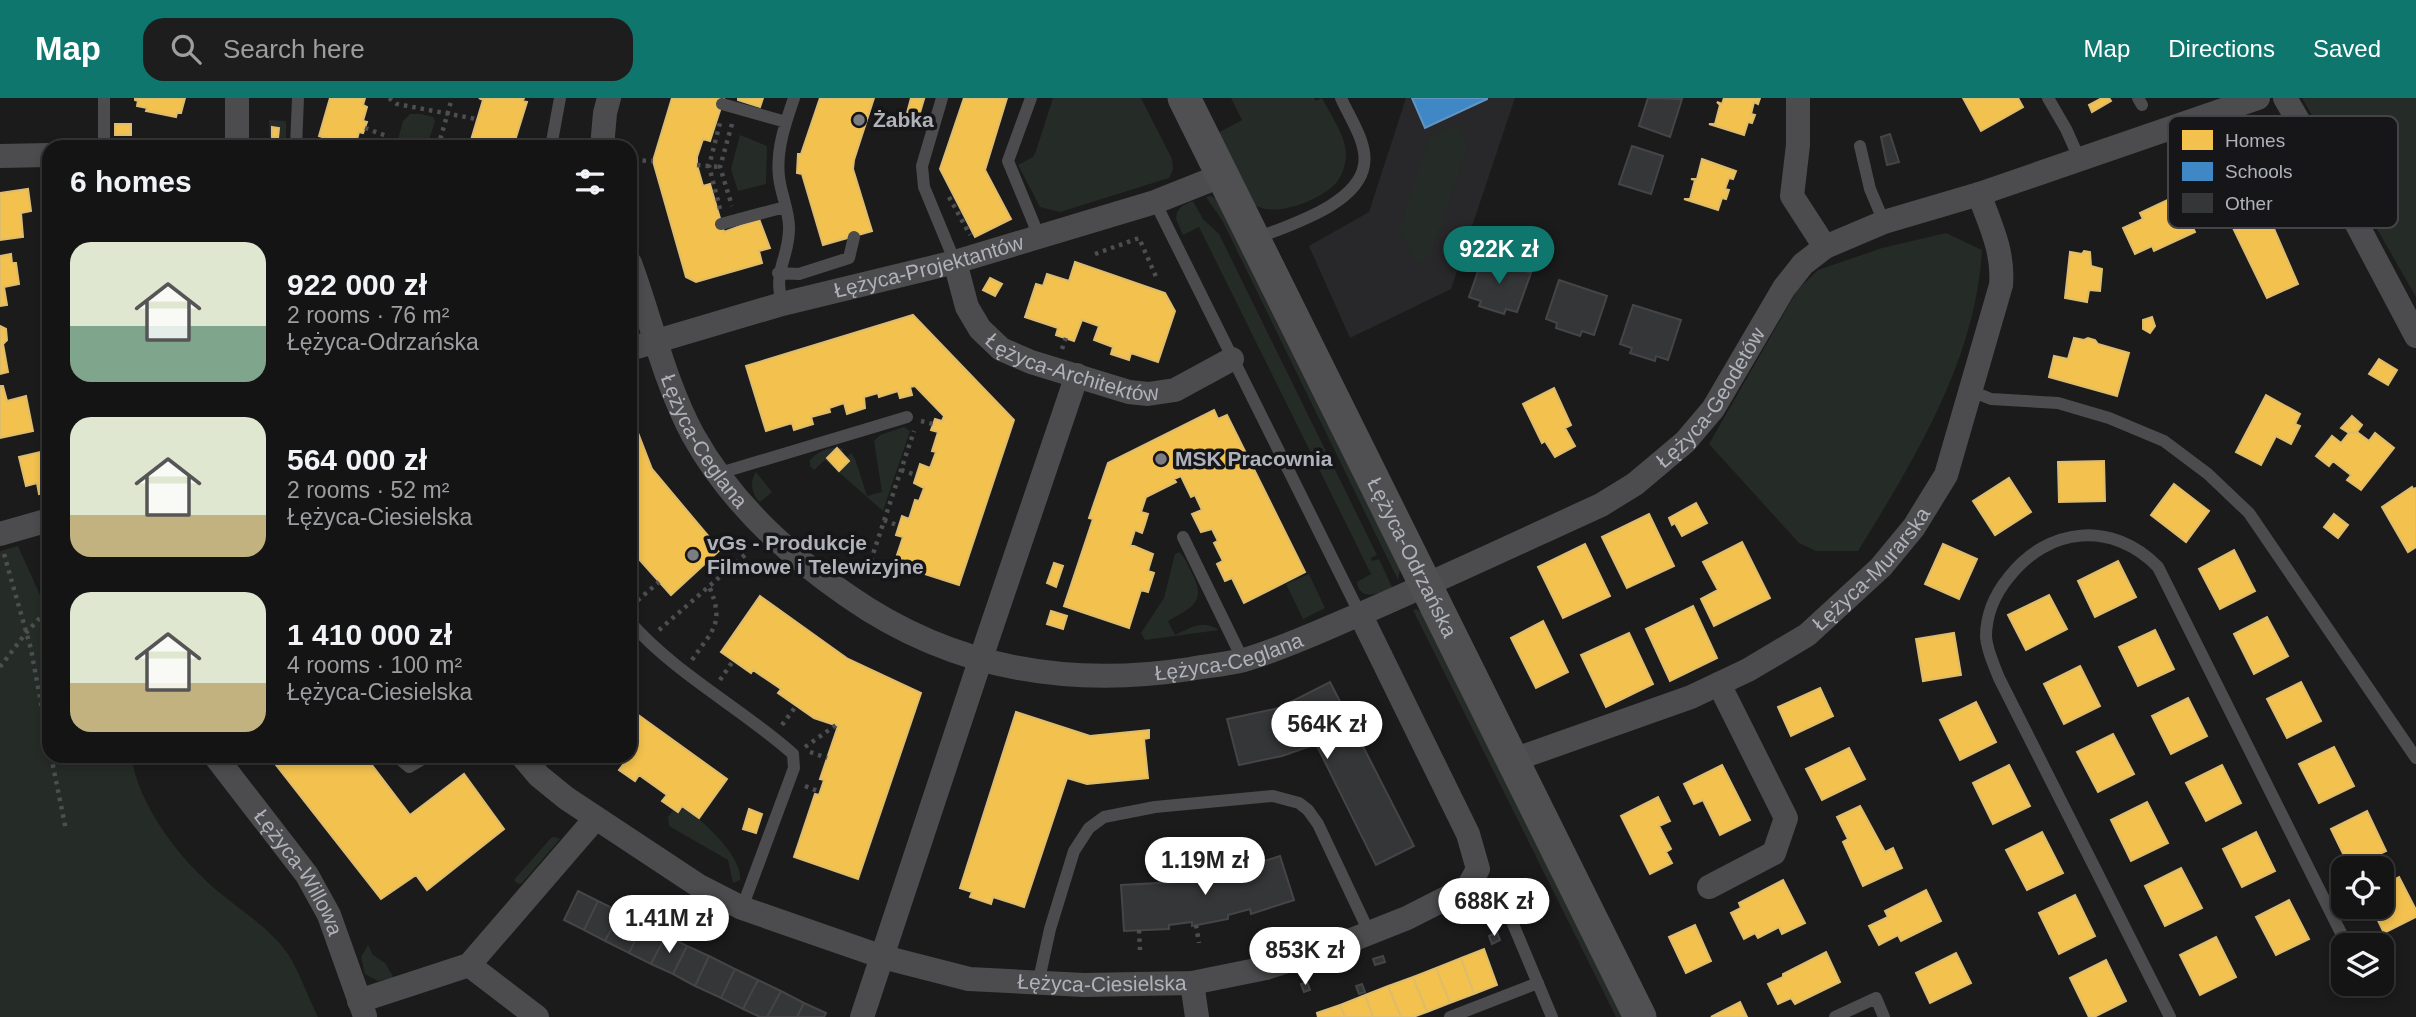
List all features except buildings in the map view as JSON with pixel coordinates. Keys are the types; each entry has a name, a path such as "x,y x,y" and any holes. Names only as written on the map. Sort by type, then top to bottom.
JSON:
{"main road":[{"name":"Łężyca-Odrzańska","path":"1184,98 1640,1017"}],"street":[{"path":"237,98 237,140"},
{"path":"603,140 609,98"},
{"path":"1798,98 1798,145 1792,196 1825,247 1884,222 1979,194 2168,128"},
{"path":"2204,116 2258,98"},
{"path":"2285,98 2295,116"},
{"path":"0,156 42,155"},
{"name":"Łężyca-Projektantów","path":"637,347 782,304 955,262 1155,202 1223,175"},
{"name":"Łężyca-Murarska","path":"1513,760 1691,697 1748,670 1807,635 1881,567 1914,527 1946,475 2001,285 2003,269 2000,251 1979,194"},
{"path":"2359,228 2416,336"},
{"name":"Łężyca-Geodetów","path":"1426,586 1601,505 1635,484 1685,442 1713,409 1784,288 1803,264 1825,247"},
{"name":"Łężyca-Architektów","path":"955,262 967,307 980,329 1001,349 1031,362 1129,392 1155,394 1175,390 1233,359"},
{"name":"Łężyca-Ceglana","path":"637,296 694,435 732,491 768,530 799,560 837,589 915,636 980,661 1023,670 1107,677 1150,675 1243,660 1330,628 1426,586"},
{"path":"862,1017 1077,375"},
{"path":"2,543 42,523"},
{"name":"Łężyca-Ciesielska","path":"528,763 539,776 594,819 699,887 743,908 883,957 969,979 1038,984 1192,983 1266,968 1407,918 1468,887 1478,869 1468,834 1360,614"},
{"path":"1709,887 1774,853 1786,818 1719,684"},
{"name":"Łężyca-Willowa","path":"220,763 307,875 329,915 362,1009 469,965"},
{"path":"537,1017 469,965 594,819"},
{"path":"1192,983 1197,1017"}],"lane":[{"path":"104,98 104,140"},
{"path":"296,140 298,98"},
{"path":"552,140 560,98"},
{"path":"782,304 777,282 789,230 779,160 786,122 794,98"},
{"path":"942,98 922,166 924,187 955,262"},
{"path":"1031,98 1008,161 1034,223 1037,237"},
{"path":"1255,239 1335,204 1359,177 1364,164 1362,145 1341,98"},
{"path":"2048,98 2079,158"},
{"path":"723,109 786,122"},
{"path":"1860,146 1870,189 1884,222"},
{"path":"1155,202 1360,614"},
{"path":"721,224 785,207"},
{"path":"778,273 799,274 849,258 853,237"},
{"path":"1971,391 1991,399 2058,403 2109,418 2164,441 2208,474 2249,513 2416,758"},
{"path":"720,473 907,418"},
{"path":"2171,1017 1999,678 1986,640 1993,602 2004,583 2034,552 2053,542 2074,536 2112,538 2144,553 2158,567 2341,933"},
{"path":"1183,537 1243,660"},
{"path":"637,630 675,666 793,754 794,768 743,908"},
{"path":"1038,984 1050,929 1074,851 1081,839 1089,828 1104,817 1155,807 1273,796 1299,803 1318,824 1370,932"},
{"path":"1513,924 1552,1017"},
{"path":"1450,1017 1538,983"},
{"path":"1835,1017 1876,999 1884,1017"}],"path":[{"path":"389,98 397,104 476,119"},
{"path":"440,140 452,98"},
{"path":"723,109 709,166 721,211 733,208 720,167 734,117"},
{"path":"365,128 389,138"},
{"path":"637,160 653,161"},
{"path":"697,165 720,167"},
{"path":"948,195 973,242"},
{"path":"1094,254 1139,238 1157,279"},
{"path":"868,569 918,419 933,424"},
{"path":"901,470 916,475"},
{"path":"884,520 899,526"},
{"path":"2,543 26,633 42,712"},
{"path":"655,633 746,554"},
{"path":"637,601 659,582"},
{"path":"690,663 719,616 709,586"},
{"path":"0,667 42,616"},
{"path":"718,683 733,661"},
{"path":"780,727 796,706"},
{"path":"827,758 802,750 836,726"},
{"path":"52,763 66,830"},
{"path":"800,784 820,792"},
{"path":"1196,925 1199,943"},
{"path":"1139,930 1140,950"}],"shaded area":[{"path":"1053,98 1141,98 1172,159 1173,170 1169,178 1060,212 1040,207 1018,165 1033,157"},
{"path":"1231,98 1314,98 1316,101 1322,98 1346,149 1344,167 1337,182 1320,196 1282,209 1259,207 1250,201 1216,134 1242,120"},
{"path":"1406,98 1515,98 1451,289 1350,338 1309,246 1369,212"},
{"path":"2302,98 2416,98 2416,297 2376,228 2398,228 2398,116 2312,116"},
{"path":"410,114 433,117 435,121 429,140 398,140 403,121"},
{"path":"269,120 286,121 286,140 270,140"},
{"path":"1457,125 1468,147 1430,256 1417,265 1399,230 1429,137"},
{"path":"740,135 767,146 766,184 738,191 731,169"},
{"path":"1206,197 1219,200 1400,569 1398,580 1222,220"},
{"path":"1193,201 1203,219 1219,234 1377,555 1371,558 1372,561 1379,559 1392,587 1387,590 1371,595 1359,588 1357,582 1371,574 1199,227 1183,235 1176,219 1182,206"},
{"path":"1946,233 1982,250 1968,331 1955,370 1920,445 1858,551 1816,551 1799,543 1709,444 1798,289 1818,270 1882,248"},
{"path":"904,427 910,431 883,511 825,460 814,470 810,466 810,460 821,452 830,448 844,449 840,452 837,449 827,458 839,470 848,462 846,458 851,453 867,496 882,492 874,441 880,435"},
{"path":"756,472 772,492 760,502 752,488"},
{"path":"18,546 42,599 42,763 133,763 143,794 164,832 205,880 281,945 296,969 318,1017 0,1017 0,551"},
{"path":"1179,552 1196,581 1198,596 1191,607 1168,621 1175,635 1202,625 1219,630 1145,640 1141,633 1164,598 1175,554"},
{"path":"1309,574 1325,608 1303,619 1286,584"},
{"path":"1413,610 1425,614 1627,1017 1616,1017"},
{"path":"682,806 728,849 739,870 740,880 733,883 728,860 669,826 668,817 674,809 678,812"},
{"path":"551,838 560,839 522,883 518,884 514,880"},
{"path":"368,945 373,955 385,963 394,978 378,981 365,974 361,957"}],"place":[{"name":"Żabka","path":"859,120"},
{"name":"MSK Pracownia","path":"1161,459"},
{"name":"vGs - Produkcje Filmowe i Telewizyjne","path":"693,555"}]}
